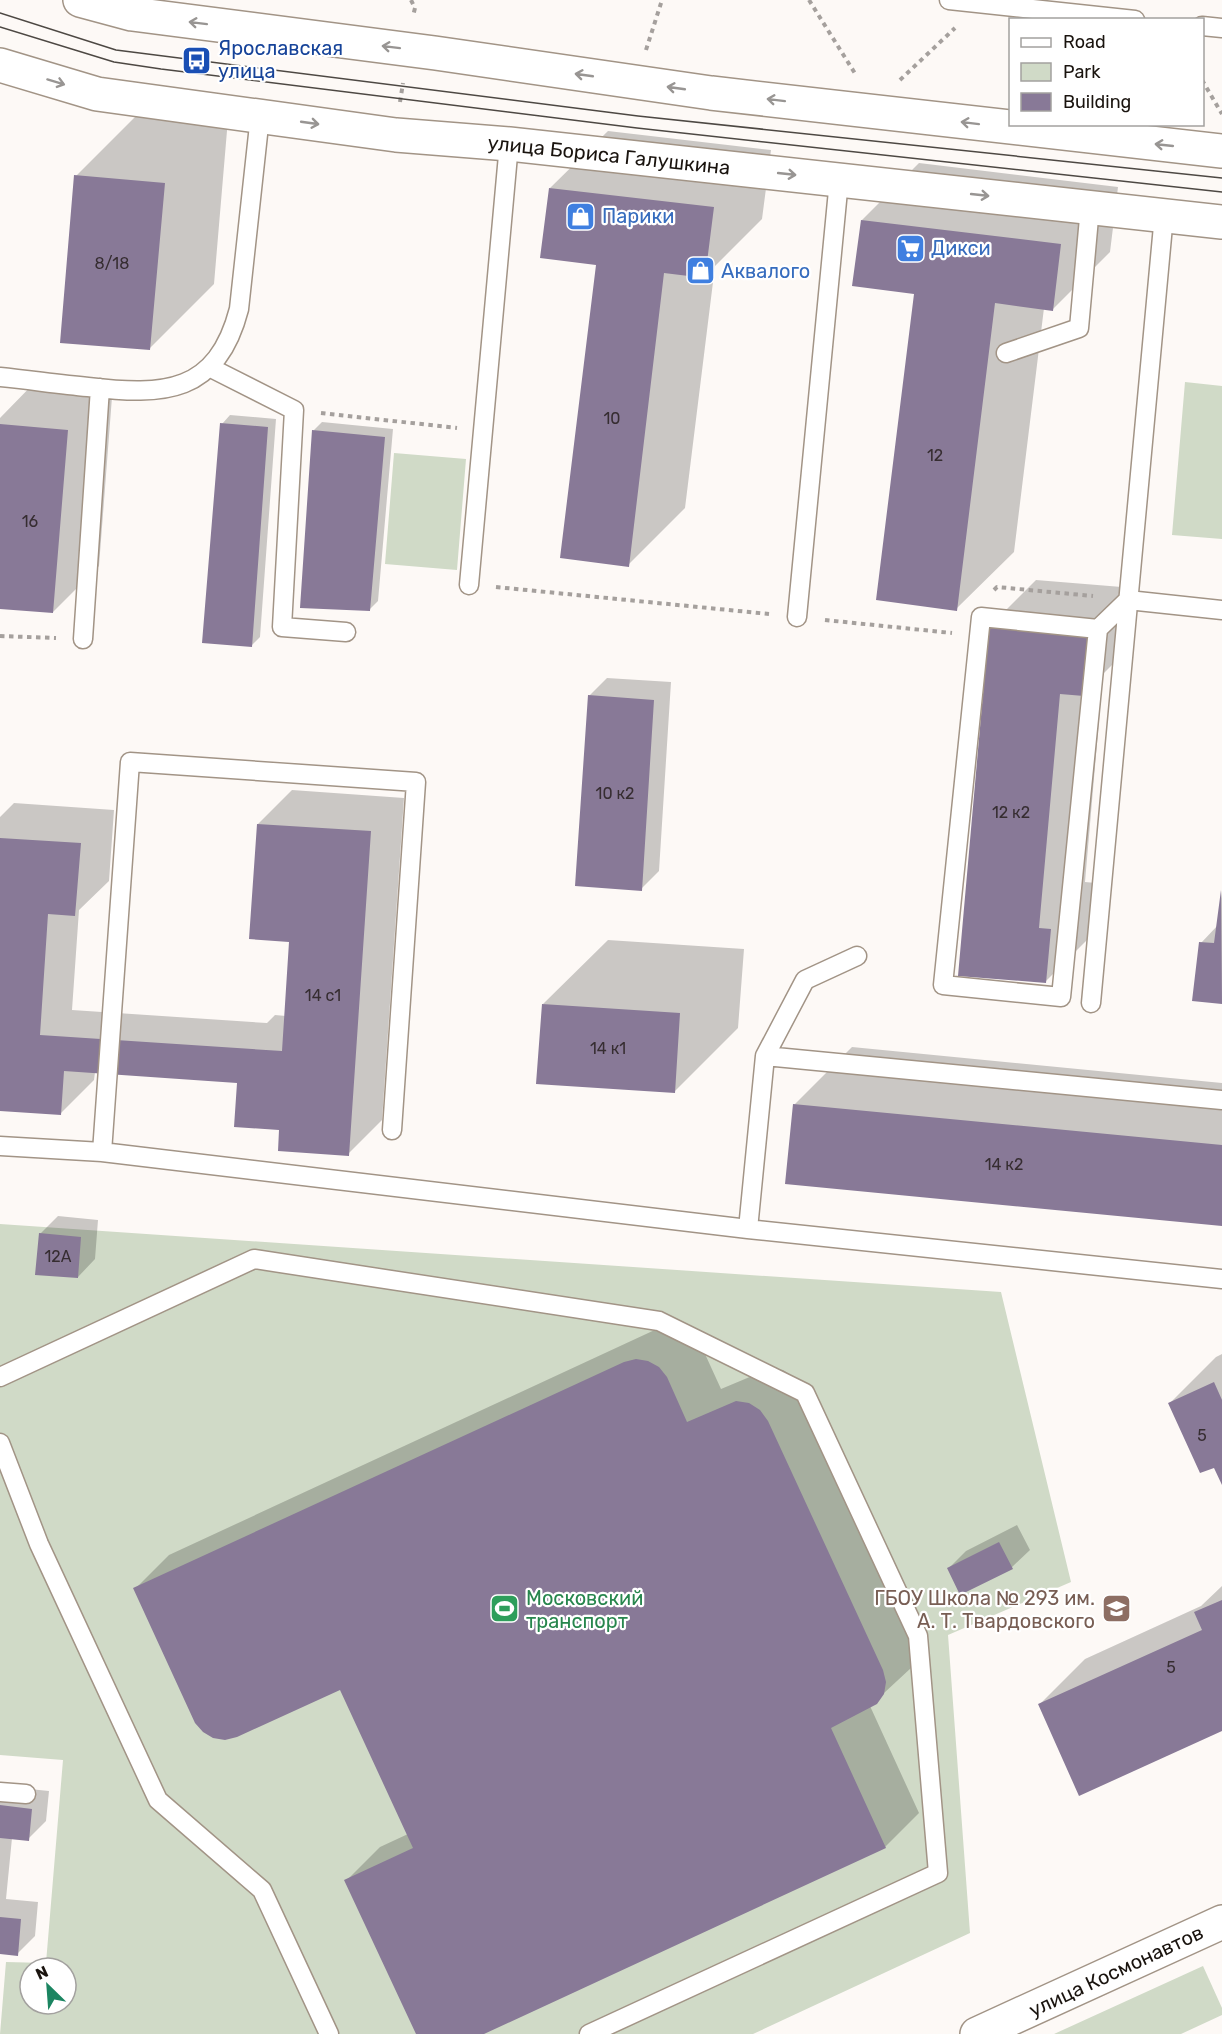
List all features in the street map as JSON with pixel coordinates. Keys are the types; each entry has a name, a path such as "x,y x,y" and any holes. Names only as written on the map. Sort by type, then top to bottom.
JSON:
{"main road":[{"path":"80,0 132,14 711,93 1222,151"},
{"name":"улица Бориса Галушкина","path":"0,65 97,94 396,135 509,144 1222,222"},
{"name":"улица Космонавтов","path":"977,2034 1222,1922"}],"lane":[{"path":"949,0 1118,18"},
{"path":"1204,26 1222,28"},
{"path":"0,377 159,392 183,384 209,367 221,354 233,332 239,309 260,116"},
{"path":"469,585 509,144"},
{"path":"797,617 839,180"},
{"path":"1006,353 1079,328 1090,207"},
{"path":"1091,1003 1164,215"},
{"path":"209,367 294,410 282,627 346,632"},
{"path":"83,639 100,388"},
{"path":"1128,600 1222,610"},
{"path":"1098,629 981,617 943,985 1060,997 1098,629 1128,600"},
{"path":"102,1152 130,762 416,782 392,1130"},
{"path":"748,1230 765,1056 805,980 857,956"},
{"path":"765,1056 1222,1100"},
{"path":"0,1146 102,1152 748,1230 1222,1279"},
{"path":"0,1377 254,1259 659,1321 805,1393 918,1635 938,1873 589,2034"},
{"path":"0,1443 39,1544 158,1800 262,1890 329,2034"},
{"path":"0,1792 26,1794"}],"path":[{"path":"411,0 415,8"},
{"path":"645,51 662,0"},
{"path":"809,0 856,76"},
{"path":"899,81 980,3"},
{"path":"396,135 408,50"},
{"path":"1204,82 1222,114"},
{"path":"294,410 483,431"},
{"path":"0,636 83,639"}],"green space":[{"path":"1185,382 1222,386 1222,539 1172,535"},
{"path":"394,453 466,459 457,570 385,564"},
{"name":"Московский транспорт","path":"0,1224 1001,1292 1071,1582 948,1635 970,1933 753,2034 0,2034 6,1962 18,1962 18,2016 78,2016 78,1956 47,1956 63,1760 0,1755"},
{"path":"1203,1966 1222,2008 1222,2015 1181,2034 1054,2034"}],"building":[{"path":"74,175 165,183 150,350 60,343"},
{"path":"549,188 714,207 705,278 664,273 629,567 560,558 596,265 540,258"},
{"path":"861,220 1061,244 1053,311 995,303 957,611 876,600 914,294 852,286"},
{"path":"220,423 268,427 252,647 202,643"},
{"path":"0,424 68,430 53,613 0,609"},
{"path":"312,430 385,437 370,611 300,608"},
{"path":"989,626 1089,634 1084,696 1060,694 1039,928 1051,929 1046,983 958,976"},
{"path":"588,695 654,700 642,891 575,886"},
{"path":"257,824 371,831 349,1156 278,1151 279,1130 234,1127 237,1083 64,1071 61,1115 0,1111 0,838 81,843 75,916 48,914 40,1035 282,1051 289,942 249,939"},
{"path":"1221,890 1222,1004 1192,1001 1199,942 1214,943"},
{"path":"542,1004 680,1013 675,1093 536,1084"},
{"path":"793,1104 1222,1145 1222,1226 785,1184"},
{"path":"39,1233 81,1237 78,1278 35,1275"},
{"path":"636,1359 648,1361 659,1367 667,1377 687,1422 736,1401 749,1403 760,1410 768,1421 883,1670 886,1682 884,1694 877,1704 831,1728 886,1848 484,2034 416,2034 344,1880 413,1848 340,1690 237,1737 225,1740 213,1738 195,1723 133,1588 624,1362"},
{"path":"1214,1382 1222,1400 1222,1485 1214,1468 1200,1473 1168,1403"},
{"path":"999,1542 1013,1569 960,1595 947,1568"},
{"path":"1222,1600 1222,1731 1079,1796 1038,1704 1202,1630 1194,1612"},
{"path":"0,1805 32,1809 29,1841 0,1838"},
{"path":"0,1917 21,1919 18,1956 0,1954"}],"tram line":[{"path":"0,13 116,50 638,116 1222,178"},
{"path":"0,27 114,62 161,69 637,128 1222,192"}],"place":[{"name":"Ярославская улица","path":"197,60"},
{"name":"Парики","path":"581,216"},
{"name":"Дикси","path":"910,248"},
{"name":"Аквалого","path":"700,271"},
{"name":"Московский транспорт","path":"505,1609"},
{"name":"ГБОУ Школа № 293 им. А. Т. Твардовского","path":"1116,1609"}]}
